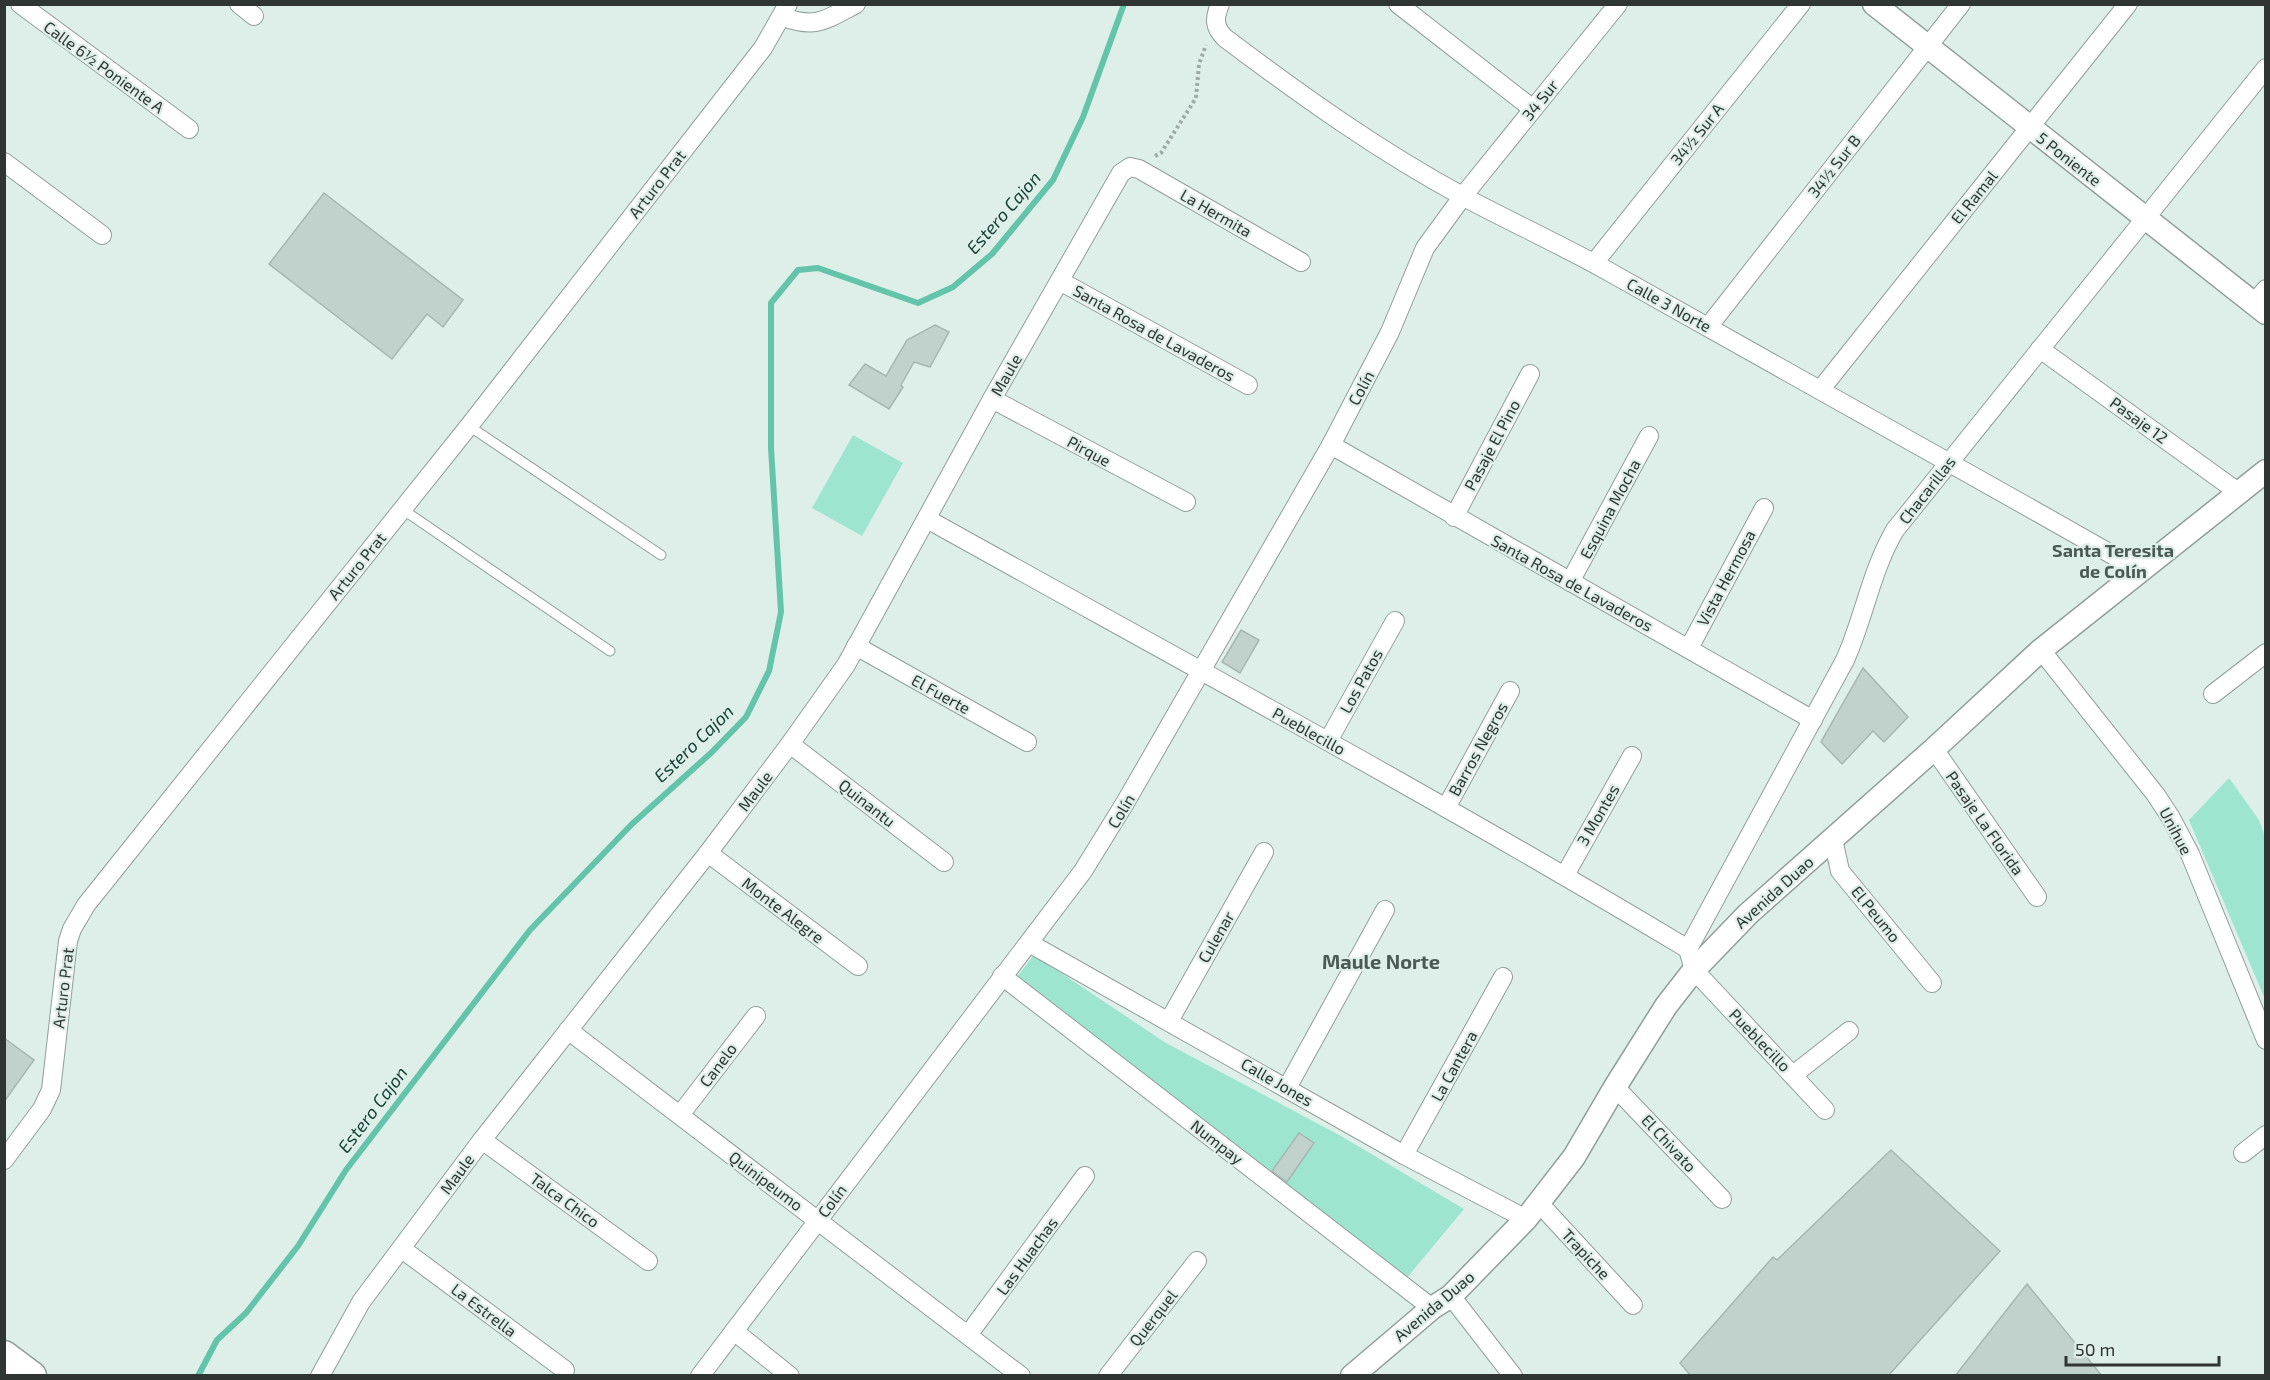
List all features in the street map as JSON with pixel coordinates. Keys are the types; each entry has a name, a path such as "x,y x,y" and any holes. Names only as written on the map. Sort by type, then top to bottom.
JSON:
{"main road":[{"path":"4,1355 32,1376"}],"street":[{"name":"Calle 6½ Poniente A","path":"20,4 189,129"},
{"path":"239,4 254,16"},
{"path":"785,11 803,24 826,20 856,4"},
{"path":"1398,4 1533,109"},
{"name":"34½ Sur A","path":"1594,263 1801,4"},
{"name":"5 Poniente","path":"1874,4 1927,48 2146,218 2262,302"},
{"name":"34½ Sur B","path":"1708,327 1961,4"},
{"name":"El Ramal","path":"1821,389 2128,4"},
{"name":"34 Sur","path":"1463,196 1615,6"},
{"name":"Arturo Prat","path":"4,1160 42,1109 51,1090 66,954 72,929 78,917 469,426 763,48 785,11"},
{"name":"Calle 3 Norte","path":"1218,13 1217,30 1225,38 1303,98 1384,150 1463,196 1594,263 1821,389 2139,570"},
{"name":"Chacarillas","path":"1688,949 1854,641 1875,574 1888,542 1903,519 2265,68"},
{"path":"4,162 102,235"},
{"name":"La Hermita","path":"1130,167 1139,169 1301,262"},
{"name":"Maule","path":"320,1376 362,1302 482,1140 708,853 790,744 846,664 1120,173 1130,167"},
{"name":"Colín","path":"700,1376 1063,898 1104,837 1202,672 1331,445 1390,332 1421,256 1463,196"},
{"name":"Santa Rosa de Lavaderos","path":"1060,280 1248,385"},
{"name":"Pasaje 12","path":"2040,349 2238,492"},
{"name":"Pasaje El Pino","path":"1454,517 1530,374"},
{"name":"Pirque","path":"992,399 1186,502"},
{"name":"Esquina Mocha","path":"1570,582 1649,436"},
{"name":"Santa Rosa de Lavaderos","path":"1331,445 1813,720"},
{"name":"Avenida Duao","path":"1352,1376 1442,1302 1533,1211 1574,1157 1666,1006 1694,970 1748,914 1934,749 2041,650 2265,471"},
{"name":"Vista Hermosa","path":"1689,648 1764,508"},
{"name":"Pueblecillo","path":"927,519 1328,741 1565,875 1688,949"},
{"name":"Los Patos","path":"1328,741 1395,621"},
{"name":"El Fuerte","path":"856,646 1027,742"},
{"name":"Unihue","path":"2041,650 2171,818 2190,854 2265,1040"},
{"path":"2213,694 2265,653"},
{"name":"Barros Negros","path":"1446,808 1510,691"},
{"name":"Quinantu","path":"790,744 944,862"},
{"name":"Pasaje La Florida","path":"1934,749 2037,897"},
{"name":"3 Montes","path":"1565,875 1632,756"},
{"name":"El Peumo","path":"1833,839 1840,871 1932,984"},
{"name":"Culenar","path":"1168,1021 1264,852"},
{"name":"Monte Alegre","path":"708,853 858,966"},
{"path":"1287,1088 1385,910"},
{"name":"Calle Jones","path":"1029,943 1404,1155 1533,1211"},
{"path":"1688,949 1694,970"},
{"name":"Pueblecillo","path":"1694,970 1825,1110"},
{"name":"Numpay","path":"1002,976 1442,1302 1513,1376"},
{"name":"La Cantera","path":"1404,1155 1503,977"},
{"name":"Canelo","path":"680,1115 756,1016"},
{"name":"Quinipeumo","path":"568,1030 1021,1376"},
{"path":"1793,1075 1849,1031"},
{"name":"El Chivato","path":"1615,1087 1722,1199"},
{"path":"2243,1153 2265,1135"},
{"name":"Talca Chico","path":"482,1140 648,1261"},
{"name":"Las Huachas","path":"968,1335 1085,1176"},
{"name":"Trapiche","path":"1533,1211 1633,1305"},
{"name":"La Estrella","path":"402,1249 565,1370"},
{"name":"Querquel","path":"1108,1376 1197,1261"},
{"path":"734,1331 790,1376"}],"lane":[{"path":"469,426 661,555"},
{"path":"402,509 610,651"}],"path":[{"path":"1130,167 1161,153 1196,98 1199,64 1218,13"}],"green space":[{"path":"853,435 903,463 862,536 812,508"},
{"path":"2229,778 2259,820 2265,837 2265,999 2189,820"},
{"path":"1034,955 1166,1043 1341,1136 1464,1209 1405,1280 1016,978"}],"building":[{"path":"324,193 463,300 443,327 427,314 392,359 269,264"},
{"path":"935,325 949,332 930,367 914,362 901,385 903,387 889,409 849,385 865,364 886,376 907,340"},
{"path":"1241,630 1259,640 1240,673 1222,662"},
{"path":"1863,668 1908,717 1884,742 1873,731 1842,764 1821,742"},
{"path":"4,1038 34,1060 4,1102"},
{"path":"1299,1133 1314,1143 1287,1182 1272,1171"},
{"path":"1891,1150 2000,1251 1888,1376 1691,1376 1680,1363 1773,1257 1777,1260"},
{"path":"2027,1284 2102,1376 1955,1376"}],"waterway":[{"name":"Estero Cajon","path":"198,1376 217,1340 246,1313 298,1246 346,1170 530,930 632,824 712,752 746,717 769,671 781,612 771,448 771,303 798,270 818,268 918,303 953,287 992,254 1053,180 1083,117 1124,4"}],"district":[{"name":"Santa Teresita de Colín","path":"2113,561"},
{"name":"Maule Norte","path":"1381,962"}]}
